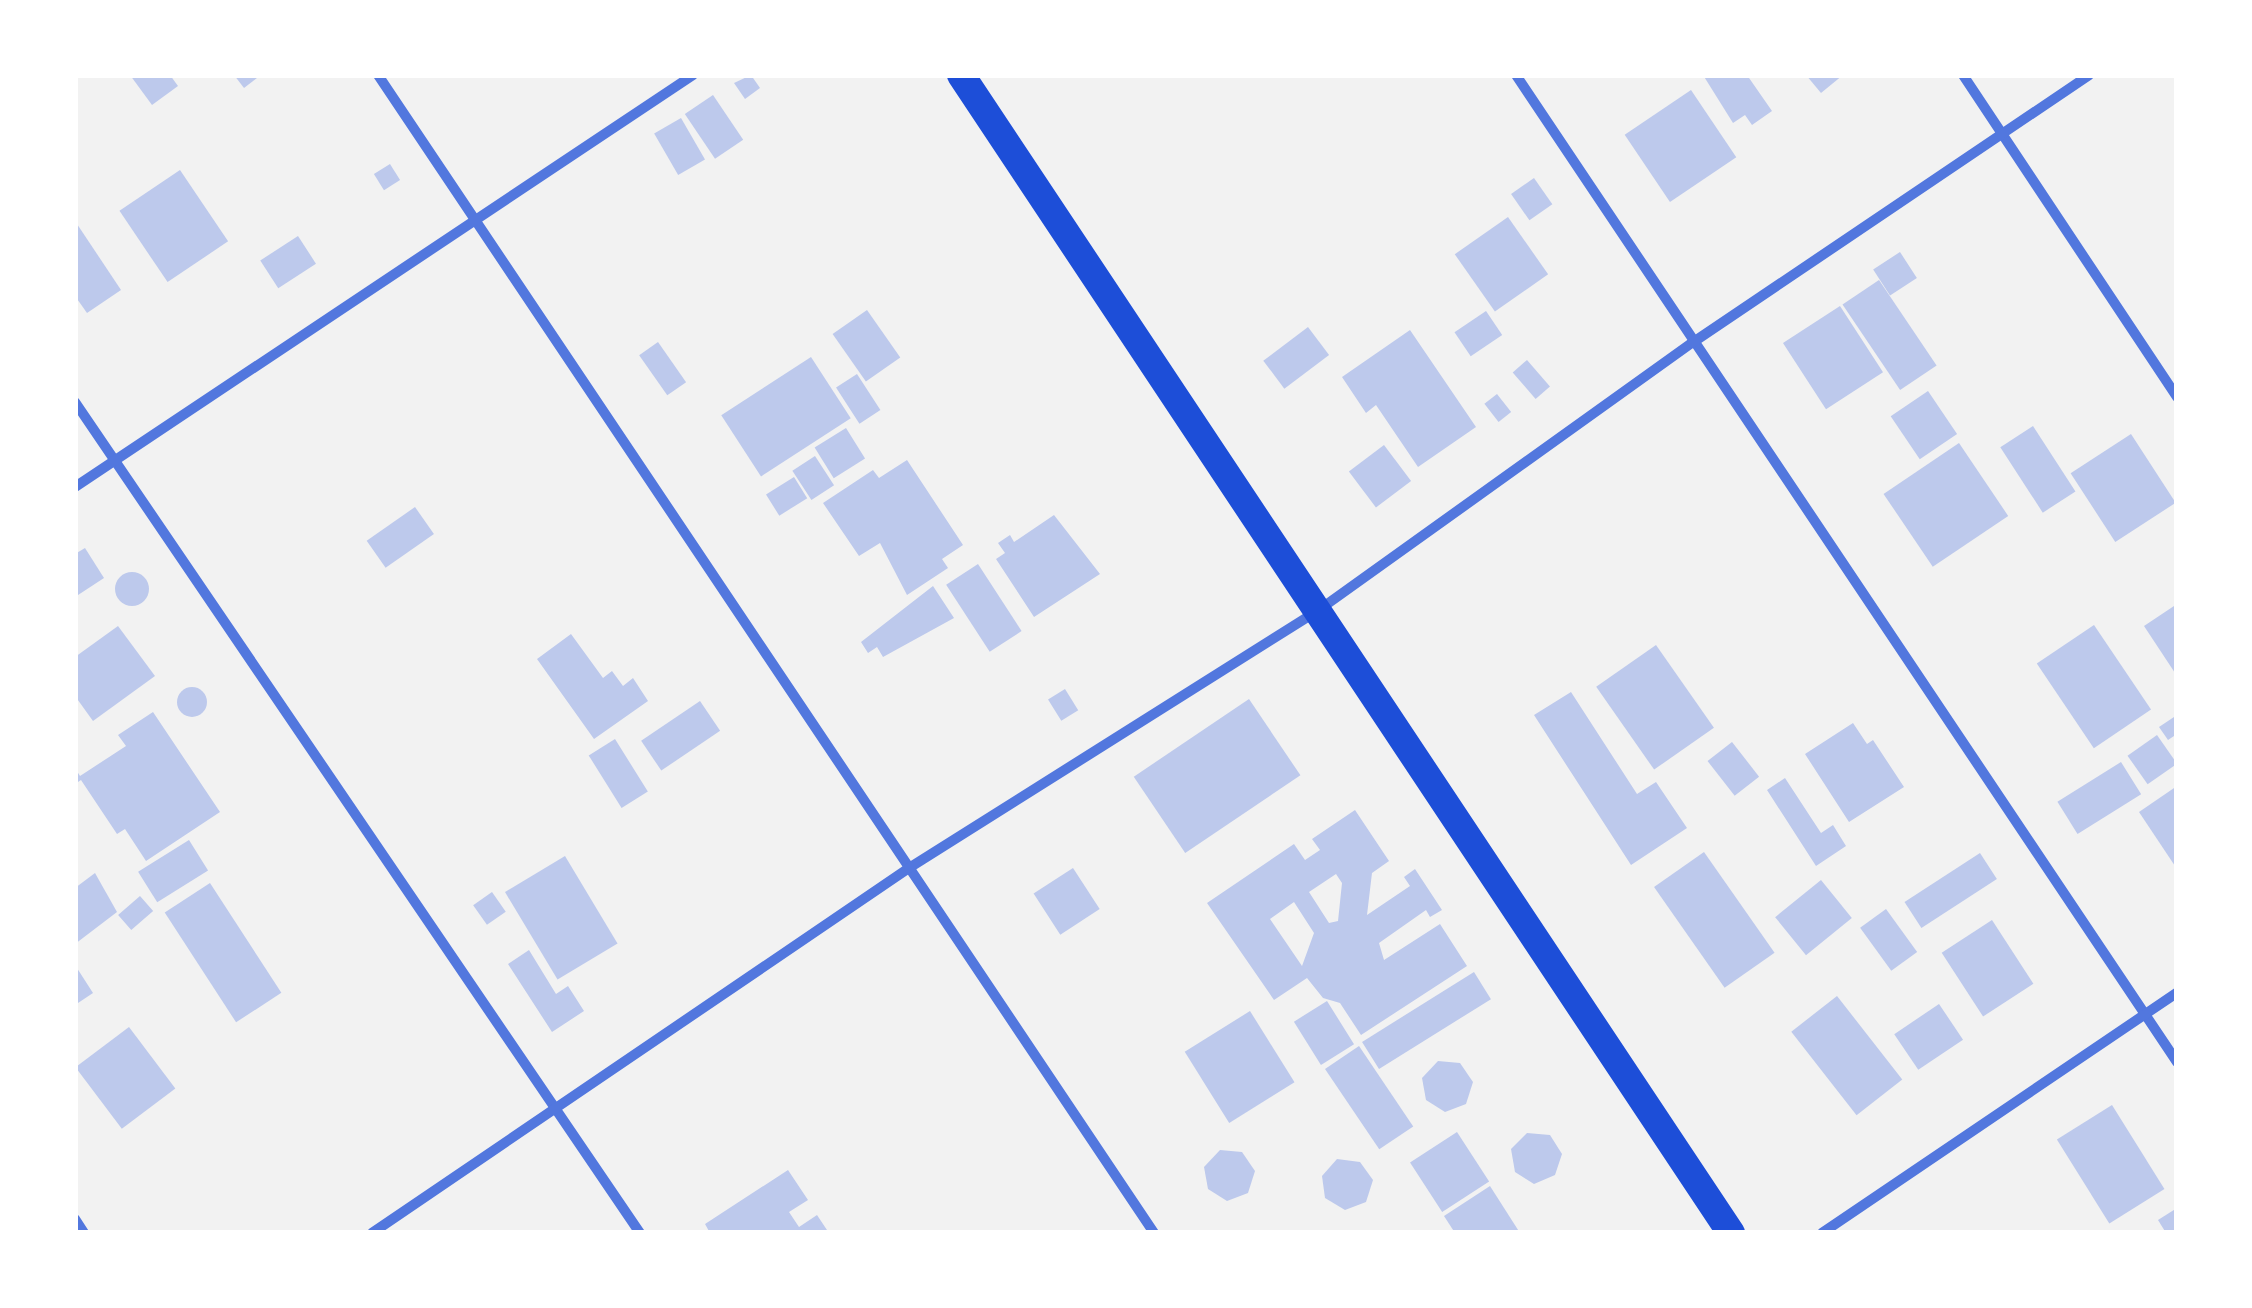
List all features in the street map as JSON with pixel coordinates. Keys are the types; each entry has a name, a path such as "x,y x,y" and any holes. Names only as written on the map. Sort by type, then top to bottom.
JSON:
{"highway":[{"path":"961,75 1731,1233"}],"street":[{"path":"378,75 1154,1233"},
{"path":"75,487 693,75"},
{"path":"1516,75 2177,1062"},
{"path":"1963,75 2177,397"},
{"path":"372,1233 909,868 1316,612 1692,342 2089,75"},
{"path":"75,402 640,1233"},
{"path":"1822,1233 2177,993"},
{"path":"75,1219 84,1233"}],"building":[{"path":"130,75 170,75 178,86 152,105"},
{"path":"234,75 261,75 244,88"},
{"path":"751,75 760,88 745,99 734,83"},
{"path":"1703,75 1747,75 1772,111 1752,125 1745,115 1733,123"},
{"path":"1806,75 1843,75 1821,93"},
{"path":"1691,90 1736,157 1670,202 1625,135"},
{"path":"713,95 743,140 715,159 685,114"},
{"path":"681,118 705,160 678,175 654,134"},
{"path":"390,164 400,180 384,190 374,174"},
{"path":"180,170 228,241 168,282 119,211"},
{"path":"1534,178 1552,204 1529,220 1511,194"},
{"path":"1508,217 1548,274 1495,312 1455,254"},
{"path":"75,221 121,290 87,313 75,296"},
{"path":"298,236 316,264 278,288 260,261"},
{"path":"1900,252 1917,278 1890,295 1873,269"},
{"path":"1879,280 1937,365 1900,390 1843,305"},
{"path":"1840,306 1883,372 1826,409 1783,343"},
{"path":"867,310 900,358 866,382 833,334"},
{"path":"1486,311 1502,335 1471,356 1454,332"},
{"path":"1308,327 1329,355 1284,389 1263,361"},
{"path":"1410,330 1476,427 1418,467 1376,405 1366,413 1342,377"},
{"path":"658,342 686,382 667,395 639,355"},
{"path":"811,357 851,418 761,476 721,415"},
{"path":"1527,360 1550,386 1536,399 1513,372"},
{"path":"857,374 880,410 859,424 836,388"},
{"path":"1928,391 1957,434 1920,459 1891,416"},
{"path":"1497,394 1511,412 1499,422 1484,404"},
{"path":"2033,426 2075,491 2043,513 2000,447"},
{"path":"846,428 865,459 834,478 815,448"},
{"path":"2131,434 2176,503 2115,542 2071,473"},
{"path":"1959,443 2008,516 1933,567 1884,494"},
{"path":"1384,445 1411,481 1376,507 1349,471"},
{"path":"815,456 834,485 811,500 792,471"},
{"path":"907,460 963,545 942,559 948,568 907,595 880,543 859,556 823,503 873,470 879,478"},
{"path":"794,477 807,498 779,516 766,494"},
{"path":"415,507 434,534 386,568 367,541"},
{"path":"1054,515 1100,574 1034,617 996,559 1005,553 998,543 1010,535 1014,542"},
{"path":"85,548 104,578 75,597 75,554"},
{"path":"978,564 1022,631 990,652 946,585"},
{"path":"132,572 144,577 149,589 144,601 132,606 120,601 115,589 120,577"},
{"path":"933,586 954,618 883,657 877,647 868,653 861,642"},
{"path":"2177,604 2177,676 2144,626"},
{"path":"2094,625 2151,710 2094,748 2037,664"},
{"path":"118,626 155,676 93,721 75,696 75,657"},
{"path":"571,634 603,678 612,671 623,686 633,678 648,701 594,739 537,659"},
{"path":"1656,645 1714,728 1654,770 1596,687"},
{"path":"192,687 203,691 207,702 203,713 192,717 181,713 177,702 181,691"},
{"path":"1065,689 1078,710 1061,721 1048,700"},
{"path":"1571,692 1637,794 1656,782 1687,828 1631,865 1534,715"},
{"path":"1249,699 1300,775 1185,853 1134,777"},
{"path":"700,701 720,731 661,771 641,741"},
{"path":"153,712 220,812 146,861 125,829 117,834 81,780 75,784 75,768 80,776 126,746 118,735"},
{"path":"2174,717 2177,734 2168,740 2159,727"},
{"path":"1853,723 1867,744 1873,740 1904,787 1849,822 1805,754"},
{"path":"2157,735 2177,764 2148,784 2128,756"},
{"path":"615,739 648,792 622,808 589,755"},
{"path":"1732,742 1759,777 1735,796 1708,761"},
{"path":"2121,762 2141,794 2078,834 2057,802"},
{"path":"1785,778 1821,833 1833,825 1846,846 1816,866 1767,790"},
{"path":"2177,786 2177,869 2139,812"},
{"path":"1355,810 1389,861 1372,873 1367,915 1410,886 1404,877 1415,869 1442,910 1430,917 1426,910 1379,943 1384,960 1440,924 1467,966 1361,1035 1340,1003 1323,998 1307,978 1274,1000 1207,903 1294,844 1305,860 1320,850 1312,839","holes":["1336,874 1342,883 1338,921 1329,923 1309,892","1294,902 1314,933 1302,966 1270,919"]},
{"path":"189,840 208,871 157,902 138,872"},
{"path":"1704,852 1775,953 1725,988 1654,887"},
{"path":"1980,853 1997,879 1921,928 1905,902"},
{"path":"565,856 618,943 558,979 505,892"},
{"path":"1073,868 1100,909 1060,935 1034,894"},
{"path":"95,873 117,912 75,944 75,888"},
{"path":"1821,880 1852,918 1806,955 1775,917"},
{"path":"210,883 281,993 236,1022 165,912"},
{"path":"492,892 506,912 487,925 473,905"},
{"path":"140,896 153,911 131,930 118,915"},
{"path":"1886,909 1917,952 1891,971 1860,928"},
{"path":"1992,920 2033,984 1983,1016 1942,953"},
{"path":"529,950 556,994 568,986 584,1011 552,1032 508,964"},
{"path":"75,965 93,993 75,1005"},
{"path":"1474,972 1491,999 1379,1069 1362,1042"},
{"path":"1837,996 1902,1080 1857,1115 1791,1032"},
{"path":"1327,1001 1354,1044 1321,1065 1294,1022"},
{"path":"1939,1004 1963,1040 1918,1070 1894,1034"},
{"path":"1250,1011 1295,1082 1229,1123 1185,1052"},
{"path":"129,1027 175,1088 122,1129 75,1067"},
{"path":"1359,1046 1413,1126 1379,1149 1325,1069"},
{"path":"1438,1061 1460,1063 1473,1082 1466,1104 1445,1112 1426,1100 1422,1078"},
{"path":"2112,1105 2164,1189 2109,1223 2057,1139"},
{"path":"1457,1132 1489,1181 1442,1212 1410,1162"},
{"path":"1527,1133 1550,1135 1562,1154 1555,1175 1534,1184 1515,1172 1511,1149"},
{"path":"1220,1150 1242,1152 1255,1171 1248,1193 1227,1201 1208,1189 1204,1167"},
{"path":"1337,1159 1360,1162 1373,1180 1366,1202 1345,1210 1325,1198 1322,1176"},
{"path":"788,1170 808,1200 789,1212 799,1227 817,1215 829,1233 710,1233 705,1224"},
{"path":"1490,1186 1520,1233 1455,1233 1444,1216"},
{"path":"2177,1208 2177,1233 2166,1233 2158,1220"}]}
